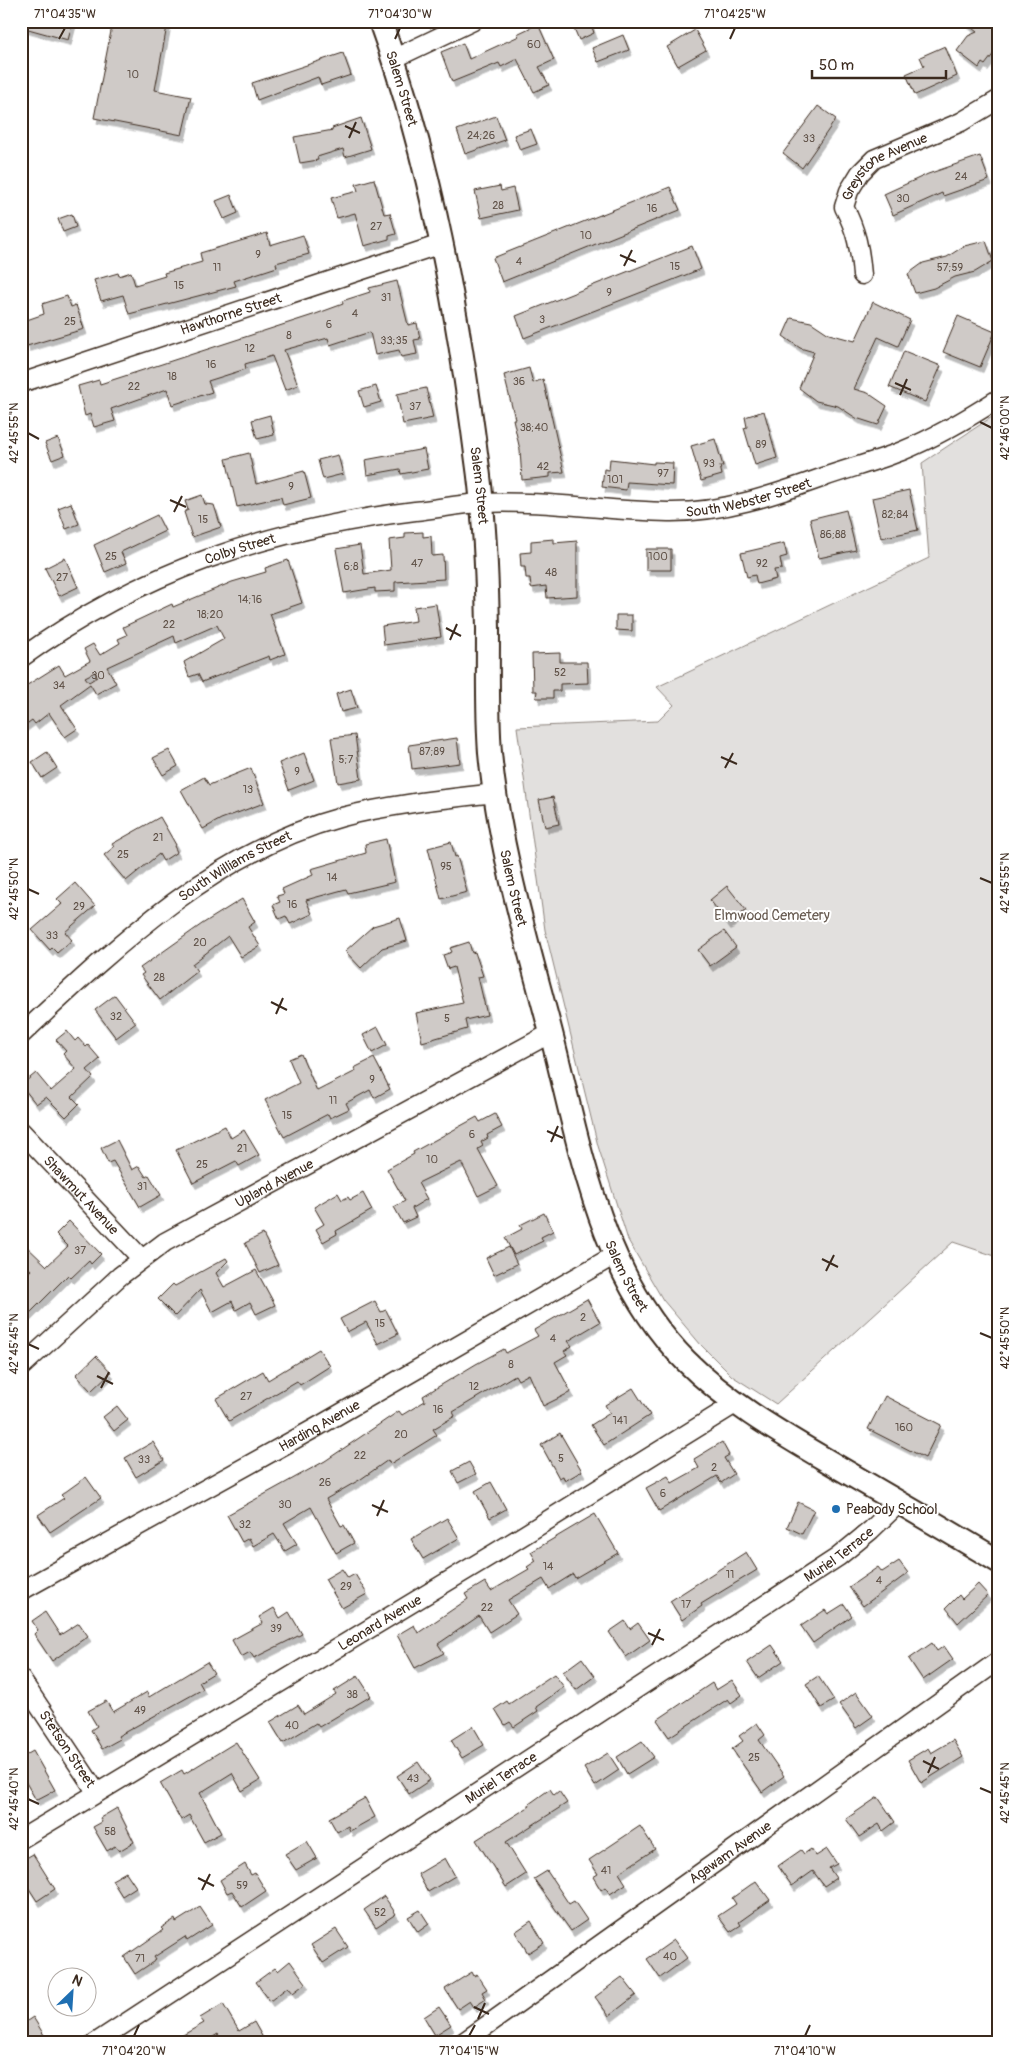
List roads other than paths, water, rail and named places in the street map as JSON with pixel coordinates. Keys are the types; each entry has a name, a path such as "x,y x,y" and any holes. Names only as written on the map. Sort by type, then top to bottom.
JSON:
{"main road":[{"name":"Salem Street","path":"380,21 408,108 441,244 468,399 481,503 487,577 490,750 517,910 551,1033 586,1174 615,1255 639,1300 664,1336 686,1361 735,1404 998,1561"}],"street":[{"path":"393,59 473,21"},
{"name":"Greystone Avenue","path":"862,275 857,236 844,207 849,191 860,173 874,159 961,122 998,100"},
{"name":"Hawthorne Street","path":"21,383 441,244"},
{"name":"South Webster Street","path":"481,503 587,506 668,512 698,511 783,491 902,451 961,423 998,399"},
{"name":"Colby Street","path":"21,658 48,638 131,590 209,558 340,521 481,503"},
{"name":"South Williams Street","path":"21,1035 112,951 148,922 198,885 252,854 292,834 341,818 394,805 496,793"},
{"name":"Upland Avenue","path":"21,1367 141,1258 194,1225 551,1033"},
{"name":"Shawmut Avenue","path":"21,1131 141,1258"},
{"name":"Harding Avenue","path":"21,1591 317,1428 615,1255"},
{"name":"Leonard Avenue","path":"21,1839 503,1548 735,1404"},
{"name":"Muriel Terrace","path":"95,2043 838,1557 871,1530 899,1503"},
{"name":"Agawam Avenue","path":"462,2043 998,1661"},
{"name":"Stetson Street","path":"21,1679 97,1793"}],"place":[{"name":"Peabody School","path":"836,1509"}],"park label":[{"name":"Elmwood Cemetery","path":"772,915"}]}
